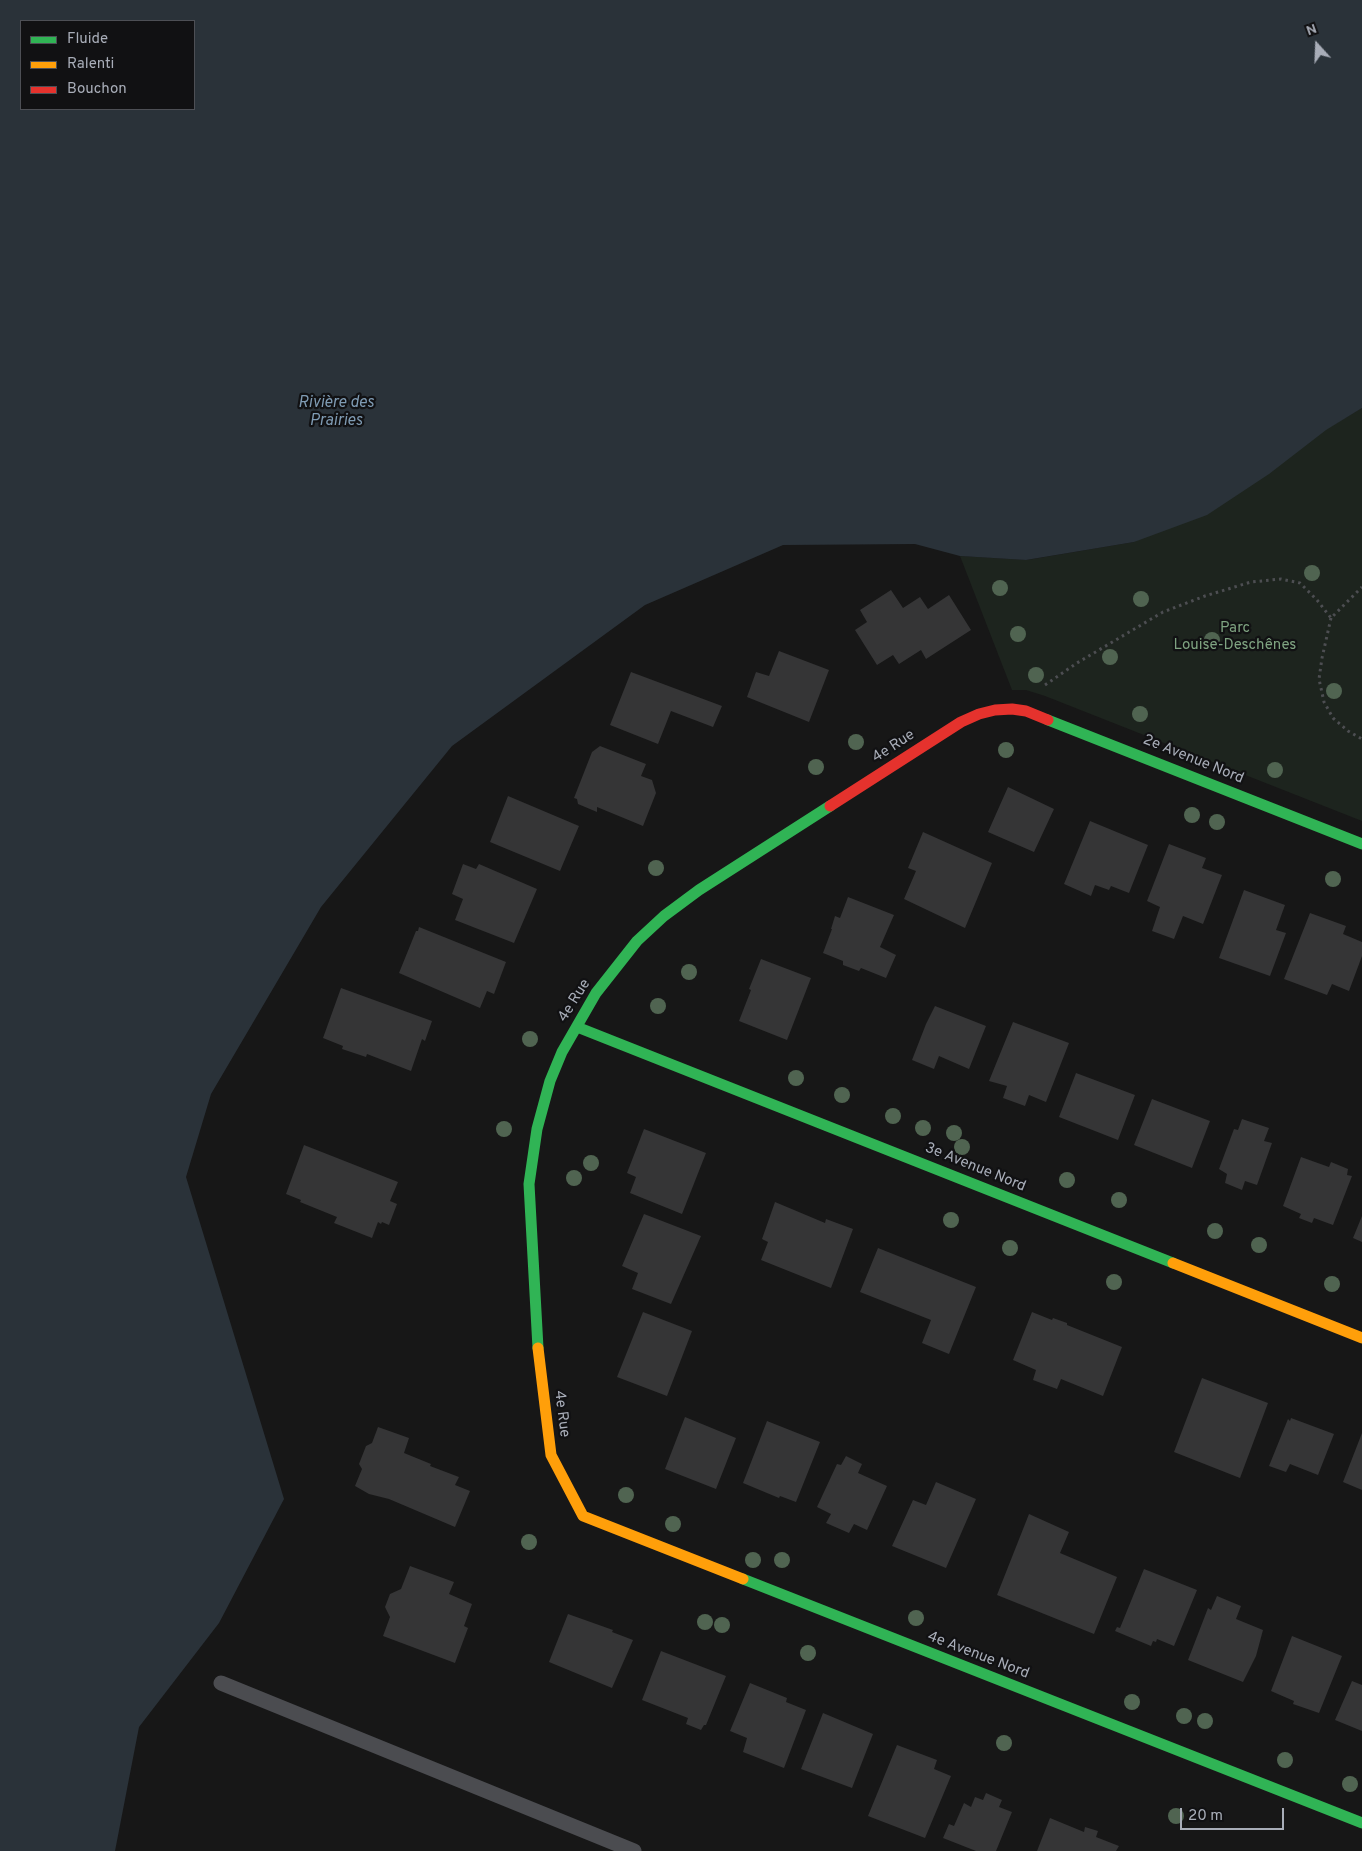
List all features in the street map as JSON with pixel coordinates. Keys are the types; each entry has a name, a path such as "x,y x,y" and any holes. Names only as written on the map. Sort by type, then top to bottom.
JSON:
{"street":[{"name":"2e Avenue Nord","path":"1012,709 1040,716 1362,844"},
{"name":"4e Rue","path":"583,1516 551,1455 537,1338 530,1184 537,1129 550,1081 562,1052 596,993 637,941 664,916 961,722 979,714 995,710 1012,709"},
{"name":"3e Avenue Nord","path":"577,1027 1362,1338"},
{"name":"4e Avenue Nord","path":"583,1516 1362,1823"}],"lane":[{"path":"221,1682 634,1851"}],"path":[{"path":"1012,709 1077,663 1163,612 1204,596 1252,582 1281,579 1300,583 1331,618"},
{"path":"1362,587 1331,618 1322,658 1320,679 1324,702 1333,718 1362,740"}],"green space":[{"name":"Parc Louise-Deschênes","path":"1362,408 1362,821 1045,696 1026,690 1012,690 960,556 1027,560 1134,542"}],"water":[{"name":"Rivière des Prairies","path":"0,0 1362,0 1362,408 1326,430 1269,474 1207,515 1134,542 1026,560 960,556 915,544 783,545 645,605 452,746 321,907 211,1094 186,1177 284,1499 219,1623 139,1727 115,1851 0,1851"}],"building":[{"path":"891,590 903,608 920,597 928,609 949,595 971,630 926,659 921,650 899,664 893,655 877,665 855,630 867,622 860,610"},
{"path":"779,651 829,670 809,722 747,697 756,672 769,676"},
{"path":"631,672 722,706 713,727 671,711 658,744 610,725"},
{"path":"600,746 646,764 641,776 652,780 656,793 643,826 597,807 597,812 578,804 577,799 574,798 592,752"},
{"path":"1008,787 1054,809 1034,852 988,832"},
{"path":"508,796 579,826 560,871 490,842"},
{"path":"1090,821 1148,845 1129,893 1111,886 1109,890 1095,885 1091,896 1064,884"},
{"path":"923,832 992,863 965,928 904,899 916,871 908,868"},
{"path":"1169,844 1206,858 1202,868 1222,875 1203,924 1183,916 1174,939 1152,931 1160,907 1147,901"},
{"path":"463,864 476,869 479,864 537,889 514,943 455,920 463,899 452,894"},
{"path":"1244,890 1285,905 1276,930 1286,933 1270,976 1219,958"},
{"path":"848,897 894,915 880,947 896,955 886,978 861,968 859,971 843,965 843,961 823,953 835,916 840,918"},
{"path":"1310,913 1346,926 1343,934 1362,942 1362,956 1349,991 1332,984 1327,995 1284,979"},
{"path":"419,927 506,962 494,994 487,991 480,1008 399,973"},
{"path":"761,959 811,978 787,1040 739,1021"},
{"path":"341,988 432,1021 425,1041 422,1039 411,1071 367,1054 366,1057 342,1049 343,1046 323,1038"},
{"path":"935,1006 986,1026 969,1069 939,1056 934,1069 912,1060"},
{"path":"1013,1022 1069,1043 1046,1102 1029,1095 1025,1106 1003,1098 1007,1086 989,1081"},
{"path":"1076,1073 1135,1095 1118,1140 1059,1117"},
{"path":"1152,1099 1210,1121 1192,1168 1134,1145"},
{"path":"1242,1119 1269,1128 1264,1141 1272,1143 1257,1185 1245,1181 1242,1190 1225,1183 1227,1174 1219,1169 1234,1129 1238,1130"},
{"path":"644,1129 706,1153 682,1214 630,1193 636,1177 627,1173"},
{"path":"304,1145 398,1182 390,1201 397,1204 389,1225 378,1222 372,1238 334,1223 337,1217 300,1202 301,1200 286,1194"},
{"path":"1301,1157 1329,1167 1331,1162 1348,1169 1347,1175 1352,1176 1333,1225 1314,1218 1312,1223 1299,1218 1301,1214 1283,1206"},
{"path":"775,1202 825,1223 826,1219 853,1229 831,1288 761,1260 768,1242 762,1239"},
{"path":"644,1214 701,1236 671,1304 632,1289 638,1273 622,1266"},
{"path":"1362,1216 1362,1242 1353,1238"},
{"path":"878,1248 976,1287 949,1354 922,1343 931,1320 860,1292"},
{"path":"643,1312 692,1331 667,1396 617,1377"},
{"path":"1032,1312 1052,1320 1053,1318 1067,1323 1067,1325 1122,1347 1103,1396 1061,1379 1057,1389 1033,1380 1036,1370 1013,1360"},
{"path":"1202,1378 1268,1403 1240,1478 1174,1452"},
{"path":"685,1417 736,1438 716,1489 665,1469"},
{"path":"1291,1418 1334,1434 1318,1475 1290,1464 1286,1472 1269,1466 1288,1419 1290,1421"},
{"path":"767,1421 820,1442 796,1502 780,1496 779,1498 743,1483"},
{"path":"378,1427 409,1438 404,1453 431,1464 430,1466 459,1477 455,1485 470,1491 455,1527 389,1499 369,1494 355,1486 362,1469 359,1464 366,1446 372,1443"},
{"path":"1362,1433 1362,1490 1343,1482"},
{"path":"846,1456 862,1464 858,1473 887,1486 867,1530 854,1524 849,1533 826,1523 831,1514 817,1507 837,1464 841,1465"},
{"path":"936,1482 976,1499 946,1568 892,1546 913,1500 926,1505"},
{"path":"1029,1514 1069,1532 1060,1553 1117,1577 1094,1634 997,1595"},
{"path":"410,1566 454,1582 449,1594 472,1604 464,1626 468,1628 455,1663 383,1636 390,1617 385,1607 390,1594 401,1589"},
{"path":"1144,1569 1197,1590 1174,1646 1157,1639 1156,1642 1153,1641 1151,1646 1115,1631 1117,1627 1120,1628"},
{"path":"1217,1596 1241,1606 1236,1619 1263,1630 1256,1656 1243,1682 1188,1660 1208,1608 1211,1610"},
{"path":"568,1614 613,1630 612,1632 633,1640 612,1688 549,1662"},
{"path":"1292,1636 1342,1656 1319,1713 1293,1704 1294,1701 1271,1691"},
{"path":"661,1651 726,1676 706,1725 701,1730 686,1724 688,1718 642,1700"},
{"path":"1352,1681 1362,1685 1362,1731 1335,1720"},
{"path":"750,1683 787,1698 786,1702 806,1710 784,1768 743,1752 747,1738 730,1731"},
{"path":"823,1713 873,1734 852,1788 801,1769"},
{"path":"897,1745 937,1760 934,1769 951,1776 925,1838 868,1816"},
{"path":"986,1793 1002,1800 999,1807 1012,1812 996,1851 976,1851 943,1838 949,1824 954,1826 964,1803 971,1807 975,1797 983,1800"},
{"path":"1050,1818 1084,1832 1085,1827 1098,1831 1096,1837 1119,1846 1116,1851 1037,1851"}],"traffic: fast":[{"path":"1048,720 1362,844"},
{"path":"538,1348 529,1184 537,1129 550,1081 562,1052 596,993 637,941 664,916 699,890 830,806"},
{"path":"577,1027 1173,1263"},
{"path":"743,1579 1362,1823"}],"traffic: slow":[{"path":"1173,1263 1362,1338"},
{"path":"538,1348 551,1455 583,1516 743,1579"}],"traffic: jam":[{"path":"830,806 961,722 979,714 995,710 1012,709 1026,711 1048,720"}]}
